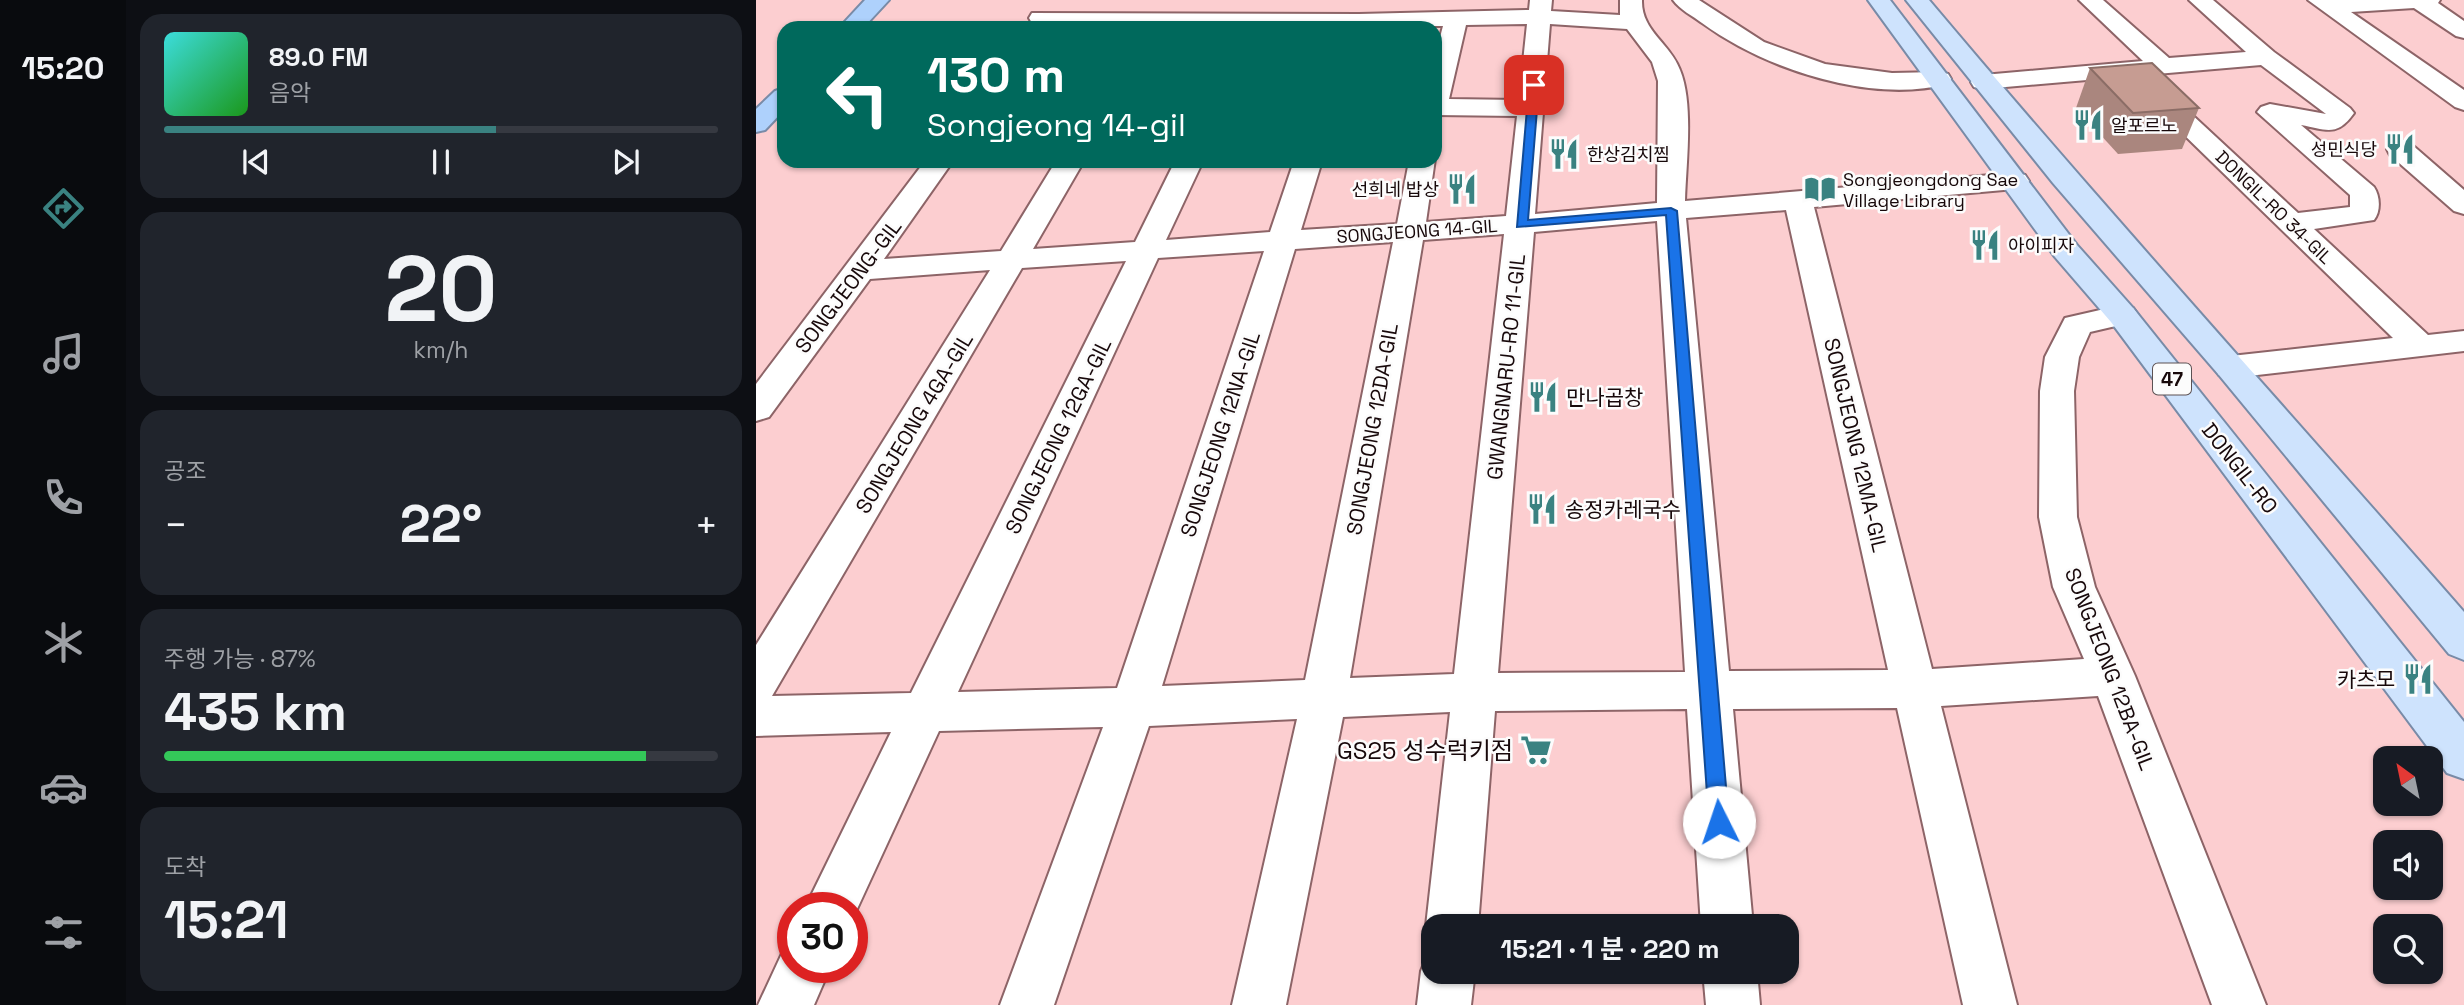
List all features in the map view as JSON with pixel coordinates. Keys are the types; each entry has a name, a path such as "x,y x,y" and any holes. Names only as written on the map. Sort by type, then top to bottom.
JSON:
{"highway":[{"path":"857,21 878,0"},
{"path":"756,124 777,103"}],"main road":[{"name":"DONGIL-RO","path":"1879,0 2066,251 2122,314 2464,758"},
{"name":"47","path":"1917,0 1983,82 2186,315 2464,642"},
{"path":"2066,251 2133,295 2167,335 2186,332 2186,315"}],"street":[{"path":"1684,0 1755,47 1808,68 1830,74 1908,81 1939,79"},
{"path":"2090,0 2163,66"},
{"path":"2200,0 2266,57 2341,113 2333,123 2270,113 2364,193 2364,214 2291,223"},
{"path":"2324,3 2429,0"},
{"path":"2419,1 2464,31"},
{"path":"2324,3 2464,102"},
{"path":"1042,15 1115,9 1145,21"},
{"path":"1159,21 1215,9 1245,21"},
{"path":"1416,21 1540,9 1632,11 1668,70 1671,95 1671,211 1726,914"},
{"name":"GWANGNARU-RO 11-GIL","path":"1453,914 1540,9"},
{"path":"1442,77 1456,19"},
{"path":"1983,82 2266,57"},
{"name":"DONGIL-RO 34-GIL","path":"2129,69 2419,345"},
{"path":"1442,106 1532,107"},
{"path":"2400,149 2464,205"},
{"name":"SONGJEONG-GIL","path":"756,409 934,168"},
{"name":"SONGJEONG 4GA-GIL","path":"756,683 1066,168"},
{"name":"SONGJEONG 12GA-GIL","path":"839,892 1186,168"},
{"name":"SONGJEONG 12NA-GIL","path":"1027,1005 1133,707 1306,168"},
{"name":"SONGJEONG 12DA-GIL","path":"1259,1005 1324,698 1422,168"},
{"name":"SONGJEONG 14-GIL","path":"861,270 1012,257 1521,224 2015,181"},
{"name":"SONGJEONG 12MA-GIL","path":"1798,200 1990,1005"},
{"name":"SONGJEONG 12BA-GIL","path":"2122,314 2077,325 2062,357 2057,391 2059,517 2074,586 2113,676 2239,1005"},
{"path":"2231,368 2464,341"},
{"path":"756,716 1133,707 1474,692 1913,689 2113,676"},
{"path":"785,1005 796,983"},
{"path":"1444,1005 1446,984"},
{"path":"1731,984 1733,1005"}],"building":[{"path":"2152,63 2199,108 2133,113 2090,68"}],"place":[{"name":"알포르노","path":"2088,125"},
{"name":"성민식당","path":"2400,149"},
{"name":"한상김치찜","path":"1564,154"},
{"name":"선희네 밥상","path":"1462,189"},
{"name":"Songjeongdong Sae Village Library","path":"1820,189"},
{"name":"아이피자","path":"1985,245"},
{"name":"만나곱창","path":"1543,397"},
{"name":"송정카레국수","path":"1542,509"},
{"name":"카츠모","path":"2418,679"},
{"name":"GS25 성수럭키점","path":"1536,750"}],"route":[{"path":"1534,85 1521,224 1671,211 1719,822"}]}
